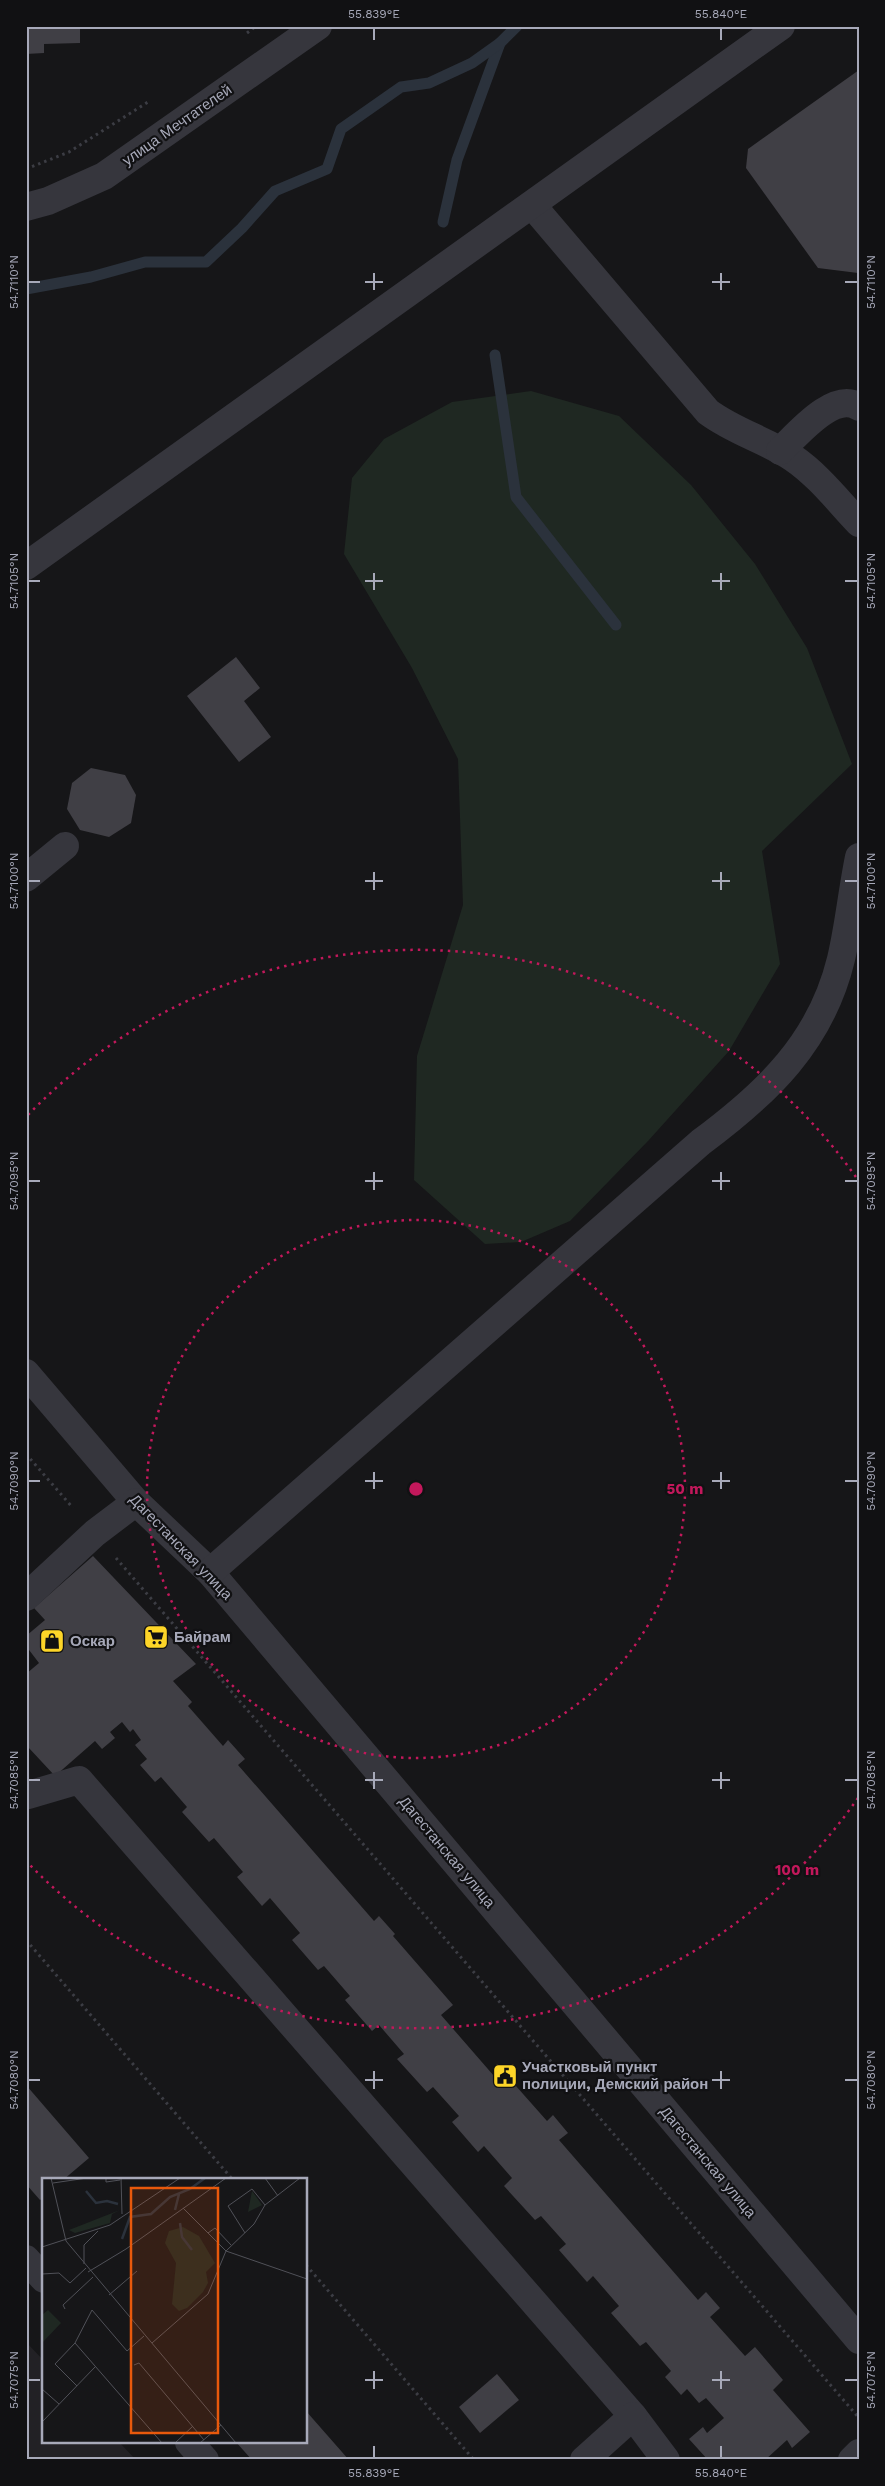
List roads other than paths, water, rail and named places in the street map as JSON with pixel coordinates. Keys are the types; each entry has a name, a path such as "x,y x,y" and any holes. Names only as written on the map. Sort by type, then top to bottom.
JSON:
{"street":[{"name":"улица Мечтателей","path":"26,207 48,201 104,176 318,26"},
{"path":"26,566 781,26"},
{"path":"532,205 708,412 736,430 780,451 806,469 859,523"},
{"path":"780,451 829,406 842,403 859,407"},
{"path":"26,878 65,846"},
{"path":"210,1572 701,1142 745,1110 783,1072 808,1038 825,1005 835,978 841,959 859,857"},
{"name":"Дагестанская улица","path":"26,1373 136,1502 210,1572 859,2340"},
{"path":"26,1597 95,1533 136,1502"},
{"path":"28,1795 79,1780 633,2416 666,2460"},
{"path":"26,2259 42,2276"},
{"path":"584,2460 633,2416"},
{"path":"192,2444 205,2460"},
{"path":"852,2460 859,2453"}],"waterway":[{"path":"26,289 91,277 145,262 206,262 242,228 275,191 327,169 341,129 401,87 429,83 472,63 500,43 517,26"},
{"path":"443,222 457,160 500,43"},
{"path":"495,355 516,497 616,625"}],"place":[{"name":"Байрам","path":"156,1637"},
{"name":"Оскар","path":"52,1641"},
{"name":"Участковый пункт полиции, Демский район","path":"505,2076"}]}
